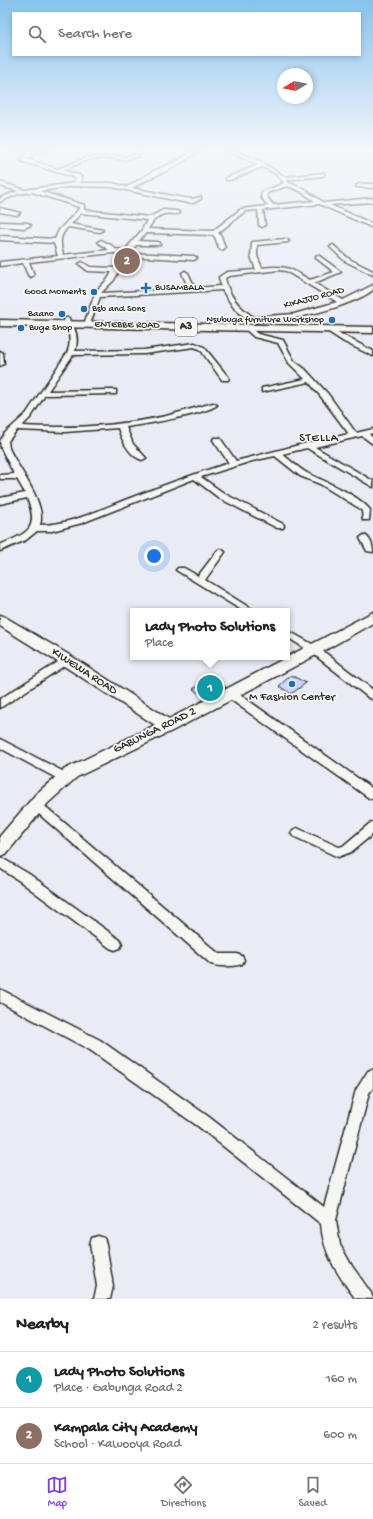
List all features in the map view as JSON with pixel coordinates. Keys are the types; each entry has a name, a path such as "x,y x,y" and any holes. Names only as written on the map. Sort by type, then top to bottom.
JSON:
{"main road":[{"name":"ENTEBBE ROAD","path":"0,319 66,322"},
{"name":"ENTEBBE ROAD","path":"251,322 329,330 373,330"},
{"name":"ENTEBBE ROAD","path":"0,323 251,322 373,326"}],"street":[{"path":"0,210 16,213"},
{"path":"61,257 58,242 61,231 80,210 118,212 151,219"},
{"path":"144,231 214,233 219,231 241,211 250,210"},
{"path":"260,210 262,225"},
{"path":"336,210 373,226"},
{"path":"88,322 97,295 111,280 126,253 144,231 151,219 163,212 177,213"},
{"path":"0,224 24,226 28,224"},
{"path":"66,225 100,230"},
{"path":"214,233 218,236 222,248"},
{"path":"0,238 58,242"},
{"path":"260,270 254,256 254,244 286,241"},
{"path":"101,242 109,246 113,251"},
{"path":"135,243 158,244"},
{"path":"333,247 348,260 373,273"},
{"path":"0,264 113,251 194,258"},
{"path":"310,282 338,272 318,257"},
{"path":"25,260 31,275"},
{"path":"82,264 88,269 116,270"},
{"path":"342,302 286,269 260,270 258,272 224,275 222,278 226,294 251,322 256,336 281,341 291,362 325,396 354,435"},
{"path":"185,273 193,290"},
{"name":"KIKAJJO ROAD","path":"251,322 293,316 342,302 363,294 373,287"},
{"path":"97,295 224,288"},
{"path":"0,548 27,535 35,528 37,523 29,495 4,451 4,434 16,428 29,414 70,353 73,337 70,325 66,322"},
{"path":"329,330 346,341 373,354"},
{"path":"70,353 144,352 195,345 202,348 225,378"},
{"path":"0,352 0,364"},
{"path":"265,390 310,380"},
{"path":"43,393 113,392"},
{"path":"16,428 53,430 119,425 195,411 213,405"},
{"path":"119,425 122,427 123,433 137,456 142,458"},
{"path":"35,528 52,528 79,521 195,476 234,464 307,445 373,431"},
{"path":"363,433 373,442"},
{"path":"217,440 234,464"},
{"path":"307,445 373,485"},
{"path":"276,453 303,474 323,482 362,506 366,510 366,518"},
{"path":"0,477 19,476"},
{"path":"195,476 222,496 280,526"},
{"path":"0,501 29,495"},
{"path":"364,538 370,549 373,549"},
{"path":"200,581 221,552"},
{"path":"181,570 245,608"},
{"name":"GABUNGA ROAD 2","path":"0,849 36,805 64,777 231,694 315,650 373,617"},
{"name":"KIWEWA ROAD","path":"0,620 66,660 168,726"},
{"path":"290,635 315,650 373,695"},
{"path":"0,704 66,660"},
{"path":"231,694 373,794"},
{"path":"0,743 64,777"},
{"path":"36,805 216,960 237,960"},
{"path":"297,833 338,852 346,849 373,826"},
{"path":"0,862 25,878 115,944"},
{"path":"0,995 95,1045 204,1122 328,1220"},
{"path":"366,1299 353,1283 334,1249 330,1240 328,1220 363,1090 373,1076"},
{"path":"98,1244 105,1286 102,1299"}],"building":[{"name":"M Fashion Center","path":"291,675 306,683 291,694 279,686"},
{"path":"214,677 226,687 205,698 193,689"}],"place":[{"name":"Kampala City Academy","path":"127,261"},
{"name":"BUSAMBALA","path":"146,288"},
{"name":"Good Moments","path":"94,292"},
{"name":"Bsb and Sons","path":"84,309"},
{"name":"Baano","path":"62,314"},
{"name":"Nsubuga furniture Workshop","path":"332,320"},
{"name":"Buge Shop","path":"21,328"},
{"name":"M Fashion Center","path":"292,684"},
{"name":"Lady Photo Solutions","path":"210,688"}],"district":[{"name":"STELLA","path":"319,439"}]}
